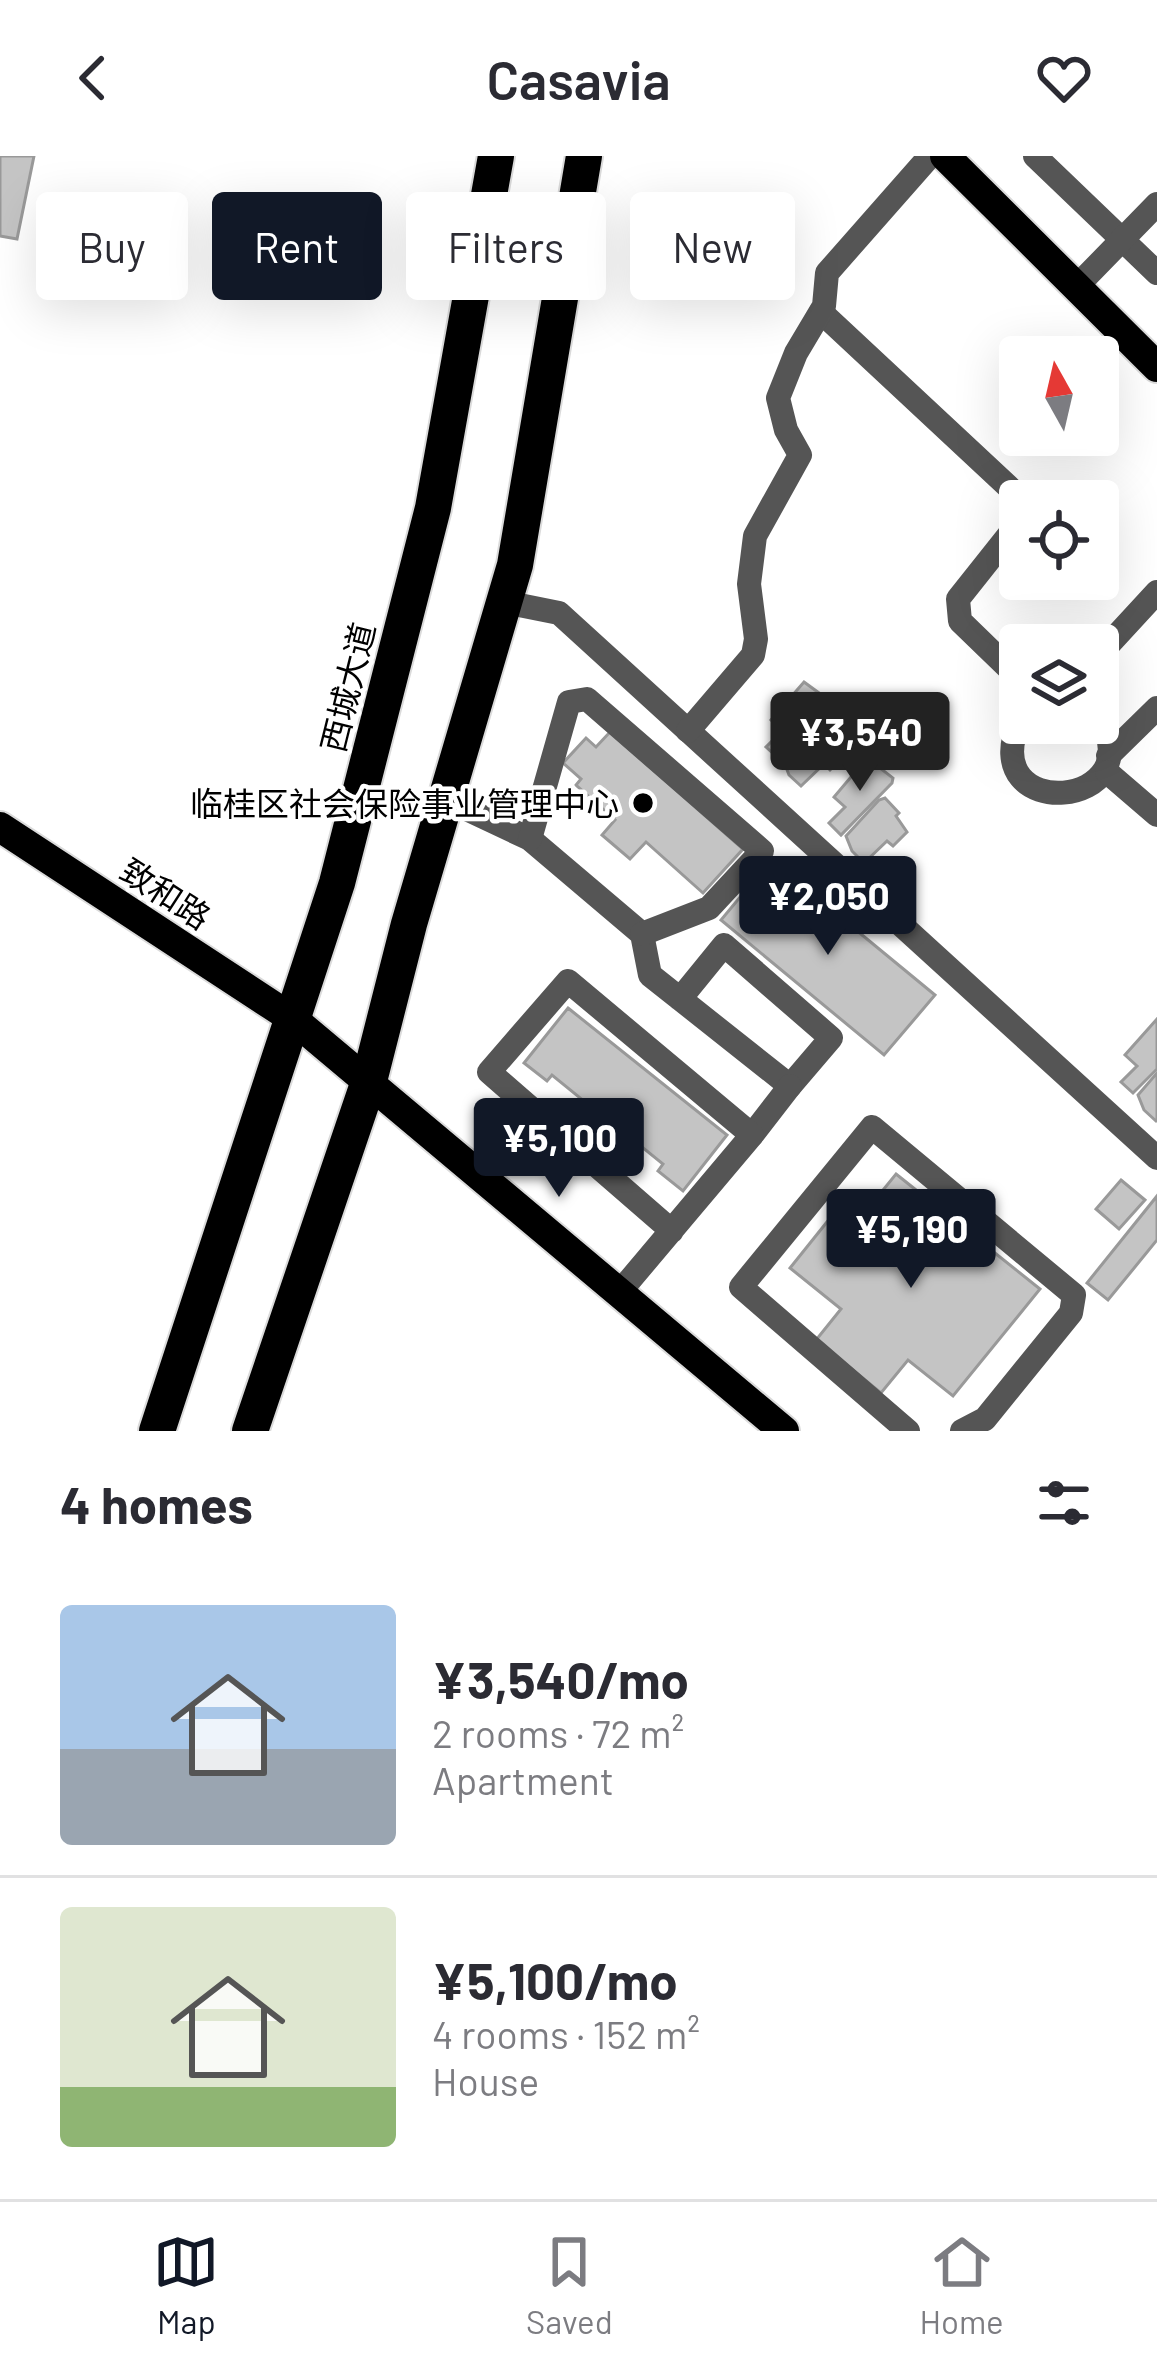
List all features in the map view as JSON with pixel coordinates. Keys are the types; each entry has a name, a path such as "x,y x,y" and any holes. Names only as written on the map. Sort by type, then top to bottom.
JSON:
{"highway":[{"name":"西城大道","path":"158,1431 337,883 433,508 496,156"},
{"path":"250,1431 369,1081 409,924 515,565 584,156"}],"main road":[{"path":"945,156 1157,367"},
{"name":"致和路","path":"0,827 293,1019 784,1431"}],"street":[{"path":"688,730 753,656 757,639 749,584 755,536 800,462 778,398 796,353 821,312 827,273 929,156"},
{"path":"1035,156 1157,273"},
{"path":"1077,286 1157,204"},
{"path":"821,312 1001,480"},
{"path":"999,547 958,599 961,621 999,658"},
{"path":"1119,633 1157,592"},
{"path":"504,602 559,613 1157,1158"},
{"path":"530,839 569,701 587,699 762,851 709,908 642,934"},
{"path":"1014,744 1016,766 1038,790 1070,795 1099,778 1157,708"},
{"path":"1108,744 1108,764 1157,814"},
{"path":"446,800 530,839 642,934 650,975 790,1086"},
{"path":"618,1294 831,1037 724,945 680,999"},
{"path":"672,1231 489,1072 568,980 752,1135"},
{"path":"908,1431 742,1288 872,1126 1074,1295 1071,1312 985,1419 962,1431"}],"building":[{"path":"0,156 34,156 17,239 0,236"},
{"path":"804,682 830,701 829,706 778,758 766,747 782,731 771,720"},
{"path":"822,721 836,736 833,740 844,756 830,770 824,764 801,786 789,775 783,759"},
{"name":"临桂区社会保险事业管理中心","path":"610,732 743,849 703,893 646,842 630,859 602,835 615,820 576,785 581,779 563,763 586,738 596,747"},
{"path":"867,758 893,778 892,783 841,835 829,823 845,807 834,797"},
{"path":"885,798 899,813 896,816 907,832 893,846 887,841 864,863 846,836"},
{"path":"771,860 935,995 884,1055 721,920"},
{"path":"568,1008 727,1135 683,1191 658,1171 663,1164 631,1138 626,1144 579,1106 584,1101 552,1075 547,1081 524,1063"},
{"path":"1157,1019 1157,1069 1133,1093 1121,1082 1137,1066 1125,1055"},
{"path":"1157,1073 1156,1121 1144,1110 1138,1095"},
{"path":"896,1174 1040,1289 953,1396 908,1360 881,1393 816,1340 841,1309 790,1268 835,1212 853,1227"},
{"path":"1121,1180 1145,1200 1119,1229 1096,1209"},
{"path":"1157,1196 1157,1240 1108,1300 1087,1283"}],"place":[{"name":"临桂区社会保险事业管理中心","path":"643,803"}]}
